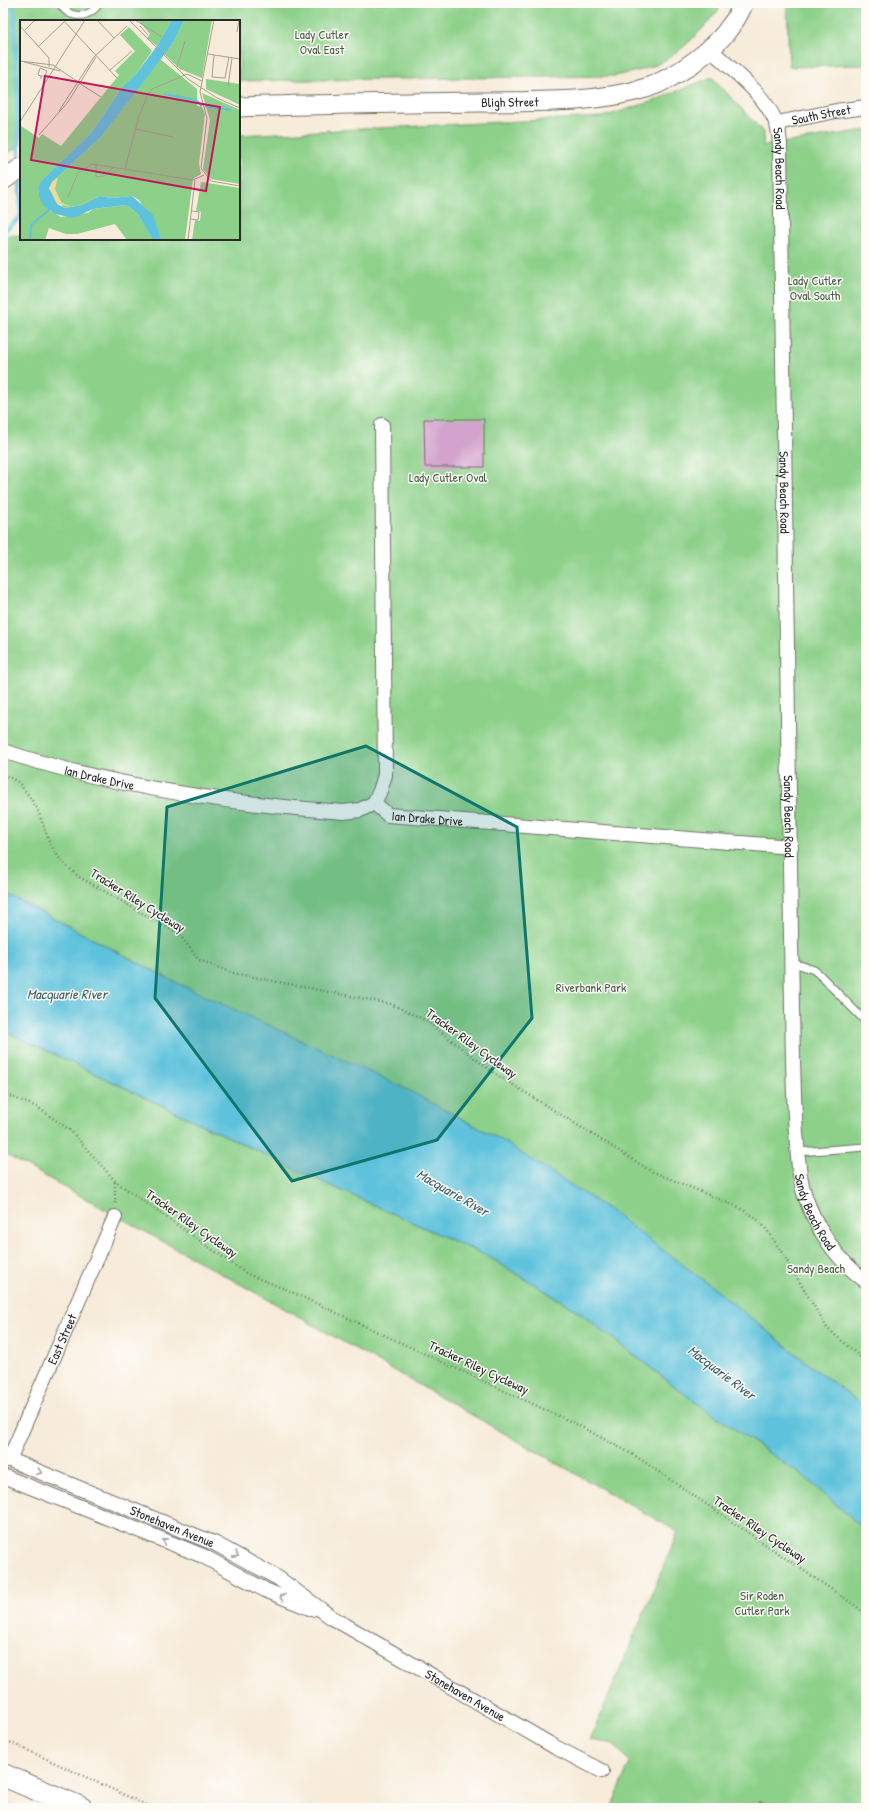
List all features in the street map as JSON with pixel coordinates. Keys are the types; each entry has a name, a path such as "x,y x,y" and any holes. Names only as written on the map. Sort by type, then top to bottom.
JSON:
{"highway":[{"path":"3,1775 82,1808"}],"street":[{"name":"Bligh Street","path":"240,106 589,99 617,95 646,87 672,76 692,64 710,49 732,25 744,3"},
{"name":"Sandy Beach Road","path":"710,49 751,87 766,104 776,123 780,144 782,165 791,962 793,1066 798,1152 800,1177 804,1192 820,1229 844,1262 866,1281"},
{"name":"South Street","path":"776,123 836,111 866,107"},
{"path":"3,180 20,169"},
{"path":"374,803 385,775 382,425"},
{"name":"Ian Drake Drive","path":"3,751 46,765 135,786 236,802 344,812 360,810 374,803 388,815 790,847"},
{"name":"East Street","path":"6,1459 115,1217"},
{"name":"Stonehaven Avenue","path":"6,1459 216,1544 278,1578 331,1617 555,1747 602,1771"},
{"name":"Stonehaven Avenue","path":"3,1476 203,1556 265,1590 331,1617"}],"lane":[{"path":"60,3 70,13 80,16 90,13 99,3"},
{"path":"791,962 806,967 820,975 866,1022"},
{"name":"Sandy Beach Road","path":"798,1152 866,1147"}],"path":[{"name":"Tracker Riley Cycleway","path":"3,774 18,782 27,792 37,808 50,844 62,862 78,876 180,934 199,960 233,973 391,1004 425,1020 494,1073 651,1171 738,1207 755,1217 767,1230 827,1328 866,1362"},
{"name":"Tracker Riley Cycleway","path":"3,1093 37,1107 71,1130 115,1182 247,1274 285,1289 578,1425 634,1455 856,1606 866,1615"},
{"path":"115,1182 115,1217"},
{"path":"3,1739 153,1808"},
{"path":"3,1802 20,1808"}],"highlighted area":[{"path":"366,746 517,827 532,1018 437,1140 292,1181 155,998 167,807"}],"green space":[{"name":"Lady Cutler Oval East","path":"3,3 724,3 692,39 664,61 639,71 614,76 240,81 240,20 20,20 20,146 3,156"},
{"path":"787,3 866,3 866,65 789,67"},
{"path":"712,77 764,133 763,146 866,130 866,1407 821,1374 711,1286 503,1141 404,1088 175,982 3,892 3,236 20,235 20,240 240,240 240,135 603,117 650,102"},
{"name":"Sir Roden Cutler Park","path":"3,1030 327,1184 489,1257 573,1308 695,1402 807,1479 866,1531 866,1808 611,1808 630,1763 614,1744 590,1740 678,1532 294,1314 3,1153"}],"water":[{"name":"Macquarie River","path":"3,892 175,982 404,1088 503,1141 611,1211 711,1286 821,1374 866,1407 866,1531 807,1479 695,1402 573,1308 489,1257 327,1184 3,1030"}],"building":[{"path":"424,419 484,419 484,467 425,467"},
{"path":"760,1801 780,1808 756,1808"},
{"path":"731,1803 743,1808 729,1808"}],"waterway":[{"path":"14,3 19,154"},
{"path":"3,232 20,218"}],"park label":[{"name":"Lady Cutler Oval South","path":"815,288"},
{"name":"Lady Cutler Oval","path":"448,477"},
{"name":"Riverbank Park","path":"591,987"},
{"name":"Sandy Beach","path":"816,1268"}]}
